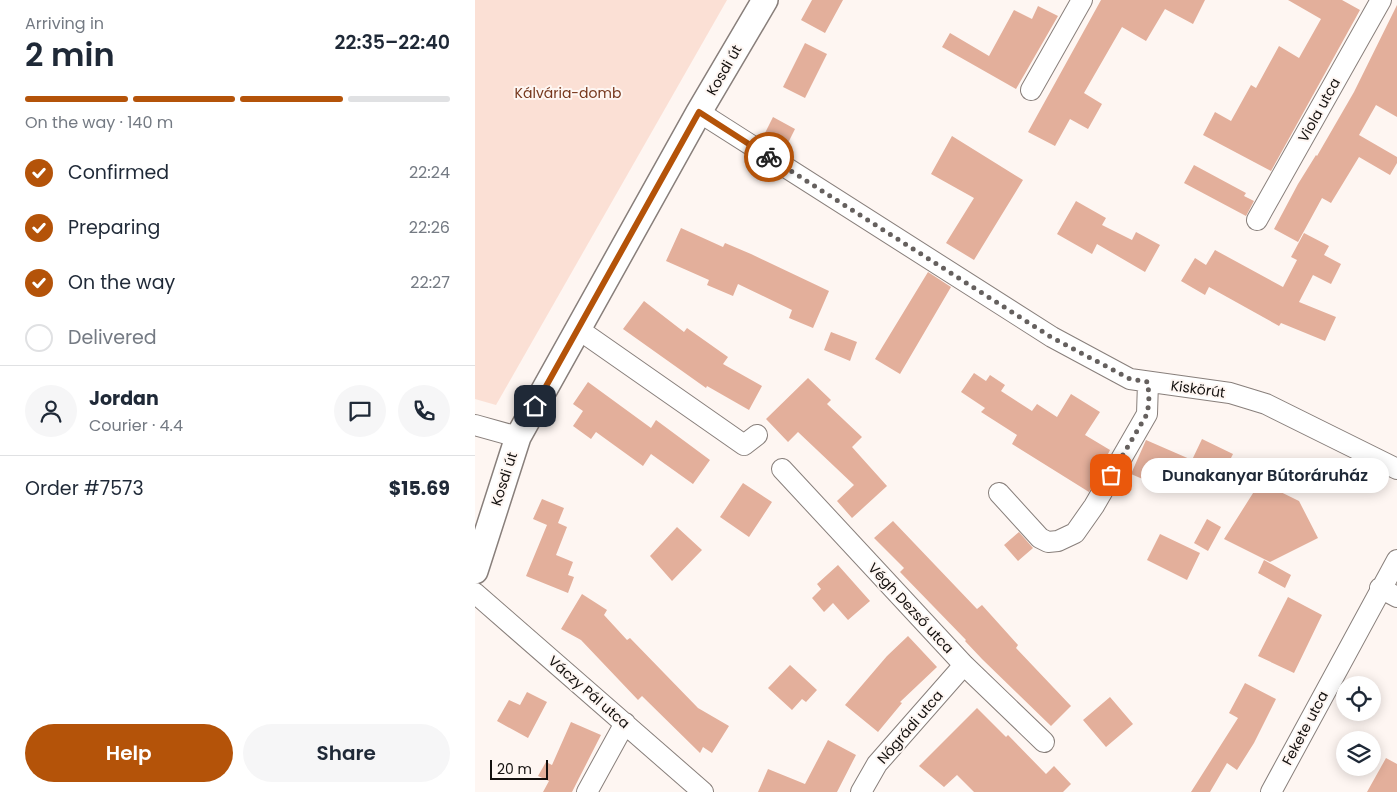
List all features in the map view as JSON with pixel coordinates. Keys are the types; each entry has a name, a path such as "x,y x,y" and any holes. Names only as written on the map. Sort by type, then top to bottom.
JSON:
{"street":[{"name":"Kosdi út","path":"475,571 518,437 699,112 765,0"},
{"path":"1031,90 1082,0"},
{"name":"Viola utca","path":"1257,220 1381,0"},
{"name":"Kiskörút","path":"699,112 1051,337 1130,379 1221,391 1265,404 1397,469"},
{"path":"578,329 744,445 757,435"},
{"path":"999,493 1040,538 1048,542 1058,542 1075,533 1094,506 1147,414 1149,402 1148,382"},
{"path":"475,425 518,437"},
{"name":"Végh Dezső utca","path":"782,469 964,665 1044,742"},
{"name":"Fekete utca","path":"1271,792 1389,592 1397,560"},
{"name":"Váczy Pál utca","path":"475,593 703,792"},
{"name":"Nógrádi utca","path":"861,792 877,764 964,665"},
{"path":"587,792 625,723"}],"green space":[{"name":"Kálvária-domb","path":"475,0 727,0 496,405 475,399"}],"building":[{"path":"812,0 843,0 825,33 801,20"},
{"path":"1101,0 1205,0 1193,24 1165,9 1146,41 1122,27 1084,93 1102,104 1088,129 1070,119 1055,146 1028,132"},
{"path":"1288,0 1342,0 1360,10 1271,171 1203,135 1215,112 1231,121 1251,85 1256,88 1279,46 1299,58 1321,19"},
{"path":"1397,5 1397,117 1376,105 1359,135 1397,157 1397,163 1390,175 1359,157 1331,203 1322,198 1298,242 1274,229 1298,184 1317,156 1354,92"},
{"path":"1038,6 1058,16 1016,89 942,47 950,33 989,56 1014,10 1032,19"},
{"path":"805,43 827,54 805,98 783,87"},
{"path":"773,117 795,129 786,147 764,135"},
{"path":"952,136 1023,180 974,260 946,243 974,198 931,174"},
{"path":"1194,165 1246,193 1244,196 1254,201 1246,216 1184,183"},
{"path":"1076,201 1106,218 1102,225 1132,240 1136,232 1160,245 1145,272 1097,244 1092,254 1057,234"},
{"path":"681,228 723,247 725,243 751,254 829,291 813,328 789,318 792,310 738,284 733,296 707,285 709,280 666,261"},
{"path":"1304,233 1329,246 1324,255 1341,264 1331,284 1313,275 1299,302 1336,317 1325,341 1281,323 1279,326 1209,287 1205,295 1181,281 1195,258 1206,265 1215,250 1283,287 1297,260 1291,257"},
{"path":"928,272 951,287 900,374 875,359"},
{"path":"644,301 684,332 687,328 728,357 723,364 762,386 749,410 707,386 706,388 623,329"},
{"path":"831,332 857,342 850,361 824,350"},
{"path":"974,373 986,381 990,375 1005,385 1001,391 1032,411 1037,404 1057,417 1071,394 1100,412 1085,435 1110,450 1089,492 1012,444 1017,435 981,412 985,408 961,392"},
{"path":"808,378 831,400 827,404 862,437 852,447 887,486 852,518 837,501 854,485 798,432 788,442 766,419"},
{"path":"588,382 651,428 656,420 710,460 693,484 651,454 643,466 596,432 591,439 573,426 583,411 573,404"},
{"path":"1202,439 1233,454 1216,488 1176,469 1168,490 1131,474 1146,440 1192,460"},
{"path":"1260,482 1299,501 1318,538 1270,562 1224,539"},
{"path":"743,483 772,502 749,537 720,517"},
{"path":"542,499 564,508 558,523 567,527 556,555 573,562 568,575 574,577 568,593 526,576 547,525 533,519"},
{"path":"1207,519 1221,527 1208,551 1194,543"},
{"path":"893,521 977,609 982,605 1018,645 1016,648 1071,706 1051,726 982,659 900,572 904,568 874,538"},
{"path":"677,527 702,550 672,581 650,556"},
{"path":"1019,532 1033,548 1018,561 1004,545"},
{"path":"1160,534 1200,553 1187,580 1147,560"},
{"path":"1264,560 1291,575 1285,588 1258,573"},
{"path":"838,565 870,601 848,620 833,603 824,612 812,598 821,589 817,584"},
{"path":"582,594 607,610 604,615 627,640 630,638 698,708 729,726 712,753 703,747 700,753 642,696 638,700 581,640 561,629"},
{"path":"1288,597 1322,615 1294,673 1258,656"},
{"path":"908,636 937,667 900,702 902,703 878,732 845,705 887,656"},
{"path":"790,665 817,690 806,702 802,699 792,710 768,688"},
{"path":"1245,683 1276,699 1254,743 1237,770 1227,763 1210,792 1191,792 1238,718 1229,713"},
{"path":"527,692 547,702 528,738 497,721 509,700 520,705"},
{"path":"1110,697 1133,724 1106,747 1083,720"},
{"path":"977,708 1006,737 1008,735 1046,774 1054,766 1071,784 1063,792 974,792 957,775 944,787 919,766"},
{"path":"571,722 601,735 572,792 543,792 549,781 538,776 546,762 552,765"},
{"path":"828,740 856,755 837,792 758,792 768,769 805,784"},
{"path":"1386,758 1397,764 1397,792 1367,792 1376,776 1381,776 1381,767"}],"way so far":[{"path":"769,157 1051,337 1130,379 1148,382 1149,402 1147,414 1111,475"}],"place":[{"name":"Dunakanyar Bútoráruház","path":"1111,475"}],"route":[{"path":"535,406 699,112 769,157"}]}
